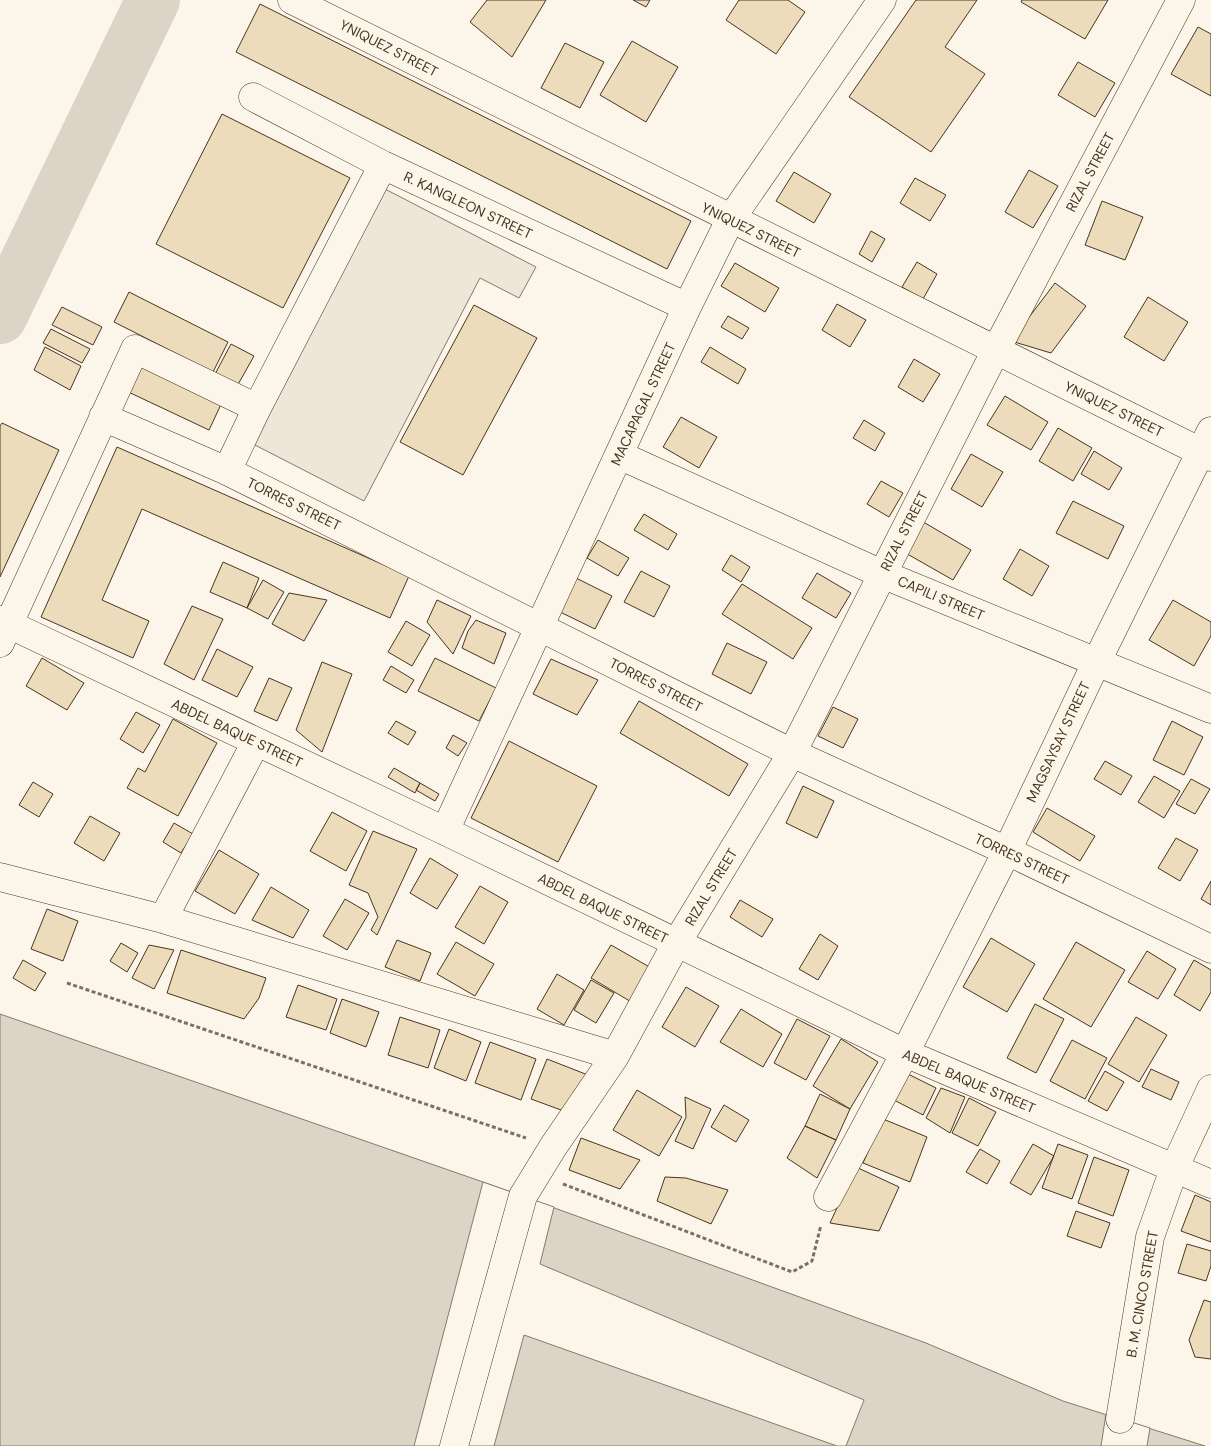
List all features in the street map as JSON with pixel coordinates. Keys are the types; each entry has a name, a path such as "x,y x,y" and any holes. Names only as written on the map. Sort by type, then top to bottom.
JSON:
{"street":[{"name":"YNIQUEZ STREET","path":"292,0 730,220 996,350 1207,446"},
{"name":"MACAPAGAL STREET","path":"445,831 687,307 730,220 882,0"},
{"name":"RIZAL STREET","path":"454,1446 523,1196 553,1146 615,1056 676,944 792,753 996,350 1181,0"},
{"name":"R. KANGLEON STREET","path":"253,97 383,165 687,307"},
{"path":"227,471 383,165"},
{"path":"3,629 135,349 258,408"},
{"name":"TORRES STREET","path":"103,417 227,471 792,753 1007,851 1211,949"},
{"name":"MAGSAYSAY STREET","path":"828,1197 905,1053 1007,851 1096,663 1207,446"},
{"name":"CAPILI STREET","path":"619,455 882,574 1211,709"},
{"name":"ABDEL BAQUE STREET","path":"3,629 256,742 905,1053 1174,1170 1211,1184"},
{"path":"163,919 256,742"},
{"path":"0,878 163,919 615,1056"},
{"name":"B. M. CINCO STREET","path":"1120,1419 1150,1237 1174,1170 1211,1089"}],"path":[{"path":"67,983 553,1146"},
{"path":"536,1174 792,1272 812,1261 828,1197"}],"shaded area":[{"path":"383,188 536,267 519,298 480,278 364,501 251,443"},
{"path":"0,1014 483,1182 926,1343 1063,1401 1205,1446 0,1446"}],"pier":[{"path":"483,1182 554,1207 540,1264 864,1400 846,1446 837,1446 524,1335 494,1446 414,1446"},
{"path":"1106,1414 1150,1428 1147,1446 1101,1446"}],"building":[{"path":"487,0 546,0 512,57 470,22"},
{"path":"633,0 650,0 646,7"},
{"path":"739,0 788,0 805,12 776,54 726,20"},
{"path":"916,0 977,0 945,47 985,74 931,152 849,97"},
{"path":"1022,0 1108,0 1085,39 1021,2"},
{"path":"260,4 691,221 667,269 236,52"},
{"path":"1198,27 1211,34 1211,96 1171,74"},
{"path":"632,41 678,67 646,122 600,95"},
{"path":"565,43 604,62 580,108 541,88"},
{"path":"1078,62 1115,83 1095,117 1058,95"},
{"path":"222,114 350,178 283,308 156,244"},
{"path":"1029,170 1058,186 1033,228 1005,212"},
{"path":"794,172 831,194 814,223 776,201"},
{"path":"915,178 946,195 930,221 900,203"},
{"path":"1102,201 1143,217 1125,260 1085,245"},
{"path":"871,231 885,239 872,262 859,254"},
{"path":"917,262 937,274 923,299 902,287"},
{"path":"735,263 779,288 765,312 721,286"},
{"path":"1055,283 1086,306 1051,353 1011,341"},
{"path":"129,292 228,342 213,372 114,322"},
{"path":"1148,297 1188,322 1164,361 1124,337"},
{"path":"837,304 866,320 850,347 822,330"},
{"path":"474,305 537,338 463,475 400,442"},
{"path":"62,307 102,327 93,345 52,325"},
{"path":"728,316 749,328 742,339 721,327"},
{"path":"51,329 90,349 82,363 43,343"},
{"path":"231,344 254,356 236,388 214,376"},
{"path":"45,347 81,366 70,390 34,370"},
{"path":"710,347 746,369 738,384 701,362"},
{"path":"137,357 224,398 209,430 122,389"},
{"path":"914,359 940,374 923,402 898,387"},
{"path":"1005,396 1048,422 1031,450 987,425"},
{"path":"681,417 717,437 699,468 663,447"},
{"path":"864,420 885,433 875,451 853,438"},
{"path":"2,423 59,450 0,577 0,426"},
{"path":"1058,428 1092,448 1073,481 1039,461"},
{"path":"117,447 409,576 390,618 142,509 102,600 149,621 133,658 41,617"},
{"path":"1094,451 1122,468 1109,490 1081,474"},
{"path":"971,454 1003,472 982,507 951,489"},
{"path":"881,481 903,493 889,517 867,504"},
{"path":"1073,501 1124,526 1108,559 1056,533"},
{"path":"644,514 677,534 668,550 634,530"},
{"path":"920,520 971,550 953,580 902,551"},
{"path":"598,540 629,558 618,576 587,558"},
{"path":"1020,549 1049,566 1032,596 1003,579"},
{"path":"731,555 750,567 741,582 722,570"},
{"path":"223,562 259,578 247,608 210,592"},
{"path":"641,571 670,586 654,617 624,602"},
{"path":"817,573 851,593 836,618 802,598"},
{"path":"576,578 612,596 595,629 558,611"},
{"path":"263,580 284,592 268,619 247,608"},
{"path":"742,584 812,628 793,659 722,614"},
{"path":"289,593 327,600 304,641 272,624"},
{"path":"437,600 471,616 453,654 427,622"},
{"path":"1173,600 1211,622 1211,636 1194,666 1149,640"},
{"path":"192,606 223,619 194,680 164,664"},
{"path":"476,620 506,633 494,664 462,648 468,631"},
{"path":"406,621 430,635 412,666 388,652"},
{"path":"727,643 767,662 751,694 712,674"},
{"path":"217,649 253,667 237,697 202,680"},
{"path":"42,658 84,683 67,710 26,686"},
{"path":"435,658 496,688 479,721 418,691"},
{"path":"551,659 598,680 577,715 533,694"},
{"path":"322,662 352,674 322,752 296,730"},
{"path":"391,666 414,680 406,693 383,680"},
{"path":"269,678 292,688 277,721 254,711"},
{"path":"639,701 748,764 729,796 620,733"},
{"path":"833,707 858,719 843,748 818,736"},
{"path":"136,712 160,725 143,753 120,739"},
{"path":"173,719 217,743 178,816 127,788 138,768 145,772"},
{"path":"396,721 416,732 408,745 388,733"},
{"path":"1172,721 1203,737 1184,775 1153,760"},
{"path":"453,735 467,743 458,756 446,748"},
{"path":"509,741 597,786 558,862 471,818"},
{"path":"1105,761 1132,776 1121,795 1094,779"},
{"path":"394,768 420,783 415,793 388,777"},
{"path":"1154,776 1180,791 1164,818 1138,802"},
{"path":"1191,779 1210,789 1195,814 1176,804"},
{"path":"33,782 53,794 39,817 19,805"},
{"path":"420,783 439,794 435,801 416,790"},
{"path":"803,786 834,801 817,838 786,823"},
{"path":"1047,808 1095,836 1080,861 1033,832"},
{"path":"332,812 367,831 346,871 310,851"},
{"path":"90,816 120,833 104,861 74,843"},
{"path":"174,823 193,834 181,853 163,842"},
{"path":"373,831 417,849 377,935 371,930 378,917 368,893 349,885"},
{"path":"1176,838 1198,850 1180,881 1158,868"},
{"path":"219,850 259,874 235,914 195,891"},
{"path":"430,858 458,875 437,909 410,893"},
{"path":"1211,881 1211,905 1201,899"},
{"path":"480,886 508,902 484,944 455,927"},
{"path":"271,887 309,910 293,938 252,920"},
{"path":"345,899 369,913 347,950 323,936"},
{"path":"740,900 773,919 762,937 730,917"},
{"path":"47,909 78,921 63,961 31,949"},
{"path":"820,934 838,946 818,980 799,969"},
{"path":"991,938 1035,964 1007,1012 963,987"},
{"path":"397,940 431,953 420,981 385,967"},
{"path":"456,942 494,964 475,996 437,974"},
{"path":"1076,942 1125,970 1091,1027 1043,999"},
{"path":"121,943 138,953 127,972 110,961"},
{"path":"149,945 174,950 154,989 132,978"},
{"path":"611,945 653,969 633,1003 591,978"},
{"path":"181,950 266,978 259,998 244,1019 167,993"},
{"path":"1147,951 1176,969 1158,999 1128,982"},
{"path":"23,960 46,973 35,991 13,978"},
{"path":"1194,960 1211,970 1211,992 1200,1011 1174,995"},
{"path":"557,974 584,990 564,1025 537,1009"},
{"path":"591,980 614,993 596,1023 574,1010"},
{"path":"298,985 337,999 326,1030 286,1017"},
{"path":"686,987 719,1006 695,1047 662,1027"},
{"path":"342,999 379,1012 366,1047 330,1033"},
{"path":"1035,1004 1064,1019 1036,1073 1007,1058"},
{"path":"741,1009 782,1034 763,1067 720,1042"},
{"path":"400,1017 440,1030 428,1068 388,1055"},
{"path":"1136,1017 1167,1035 1139,1082 1108,1064"},
{"path":"797,1019 830,1036 806,1080 774,1063"},
{"path":"449,1029 481,1042 466,1081 434,1068"},
{"path":"841,1039 878,1062 850,1109 813,1086"},
{"path":"1072,1040 1107,1058 1085,1099 1050,1081"},
{"path":"490,1042 536,1059 521,1100 475,1083"},
{"path":"547,1059 588,1075 572,1114 531,1099"},
{"path":"1151,1069 1179,1082 1171,1100 1142,1087"},
{"path":"1105,1071 1124,1082 1107,1111 1088,1101"},
{"path":"906,1073 936,1088 923,1115 892,1099"},
{"path":"941,1088 965,1097 950,1133 926,1118"},
{"path":"637,1090 682,1117 659,1156 613,1130"},
{"path":"820,1094 850,1109 836,1140 805,1126"},
{"path":"685,1097 711,1109 693,1149 675,1141 686,1117"},
{"path":"969,1098 996,1112 978,1146 952,1133"},
{"path":"724,1105 749,1120 736,1142 711,1127"},
{"path":"883,1119 927,1137 910,1182 863,1163"},
{"path":"805,1126 836,1140 817,1178 787,1158"},
{"path":"581,1138 640,1160 620,1189 569,1170"},
{"path":"1033,1144 1054,1156 1031,1195 1010,1183"},
{"path":"1058,1144 1088,1155 1072,1199 1042,1188"},
{"path":"980,1149 1000,1161 987,1184 966,1172"},
{"path":"1094,1157 1129,1170 1113,1216 1078,1203"},
{"path":"856,1167 899,1187 879,1231 830,1223"},
{"path":"665,1177 686,1178 728,1190 711,1224 657,1201"},
{"path":"1195,1195 1211,1202 1211,1242 1181,1231"},
{"path":"1076,1211 1110,1223 1101,1248 1067,1236"},
{"path":"1187,1244 1211,1251 1211,1266 1206,1281 1178,1273"},
{"path":"1204,1300 1211,1302 1211,1359 1195,1357 1189,1340"}],"waterway":[{"path":"0,317 153,0"}]}
